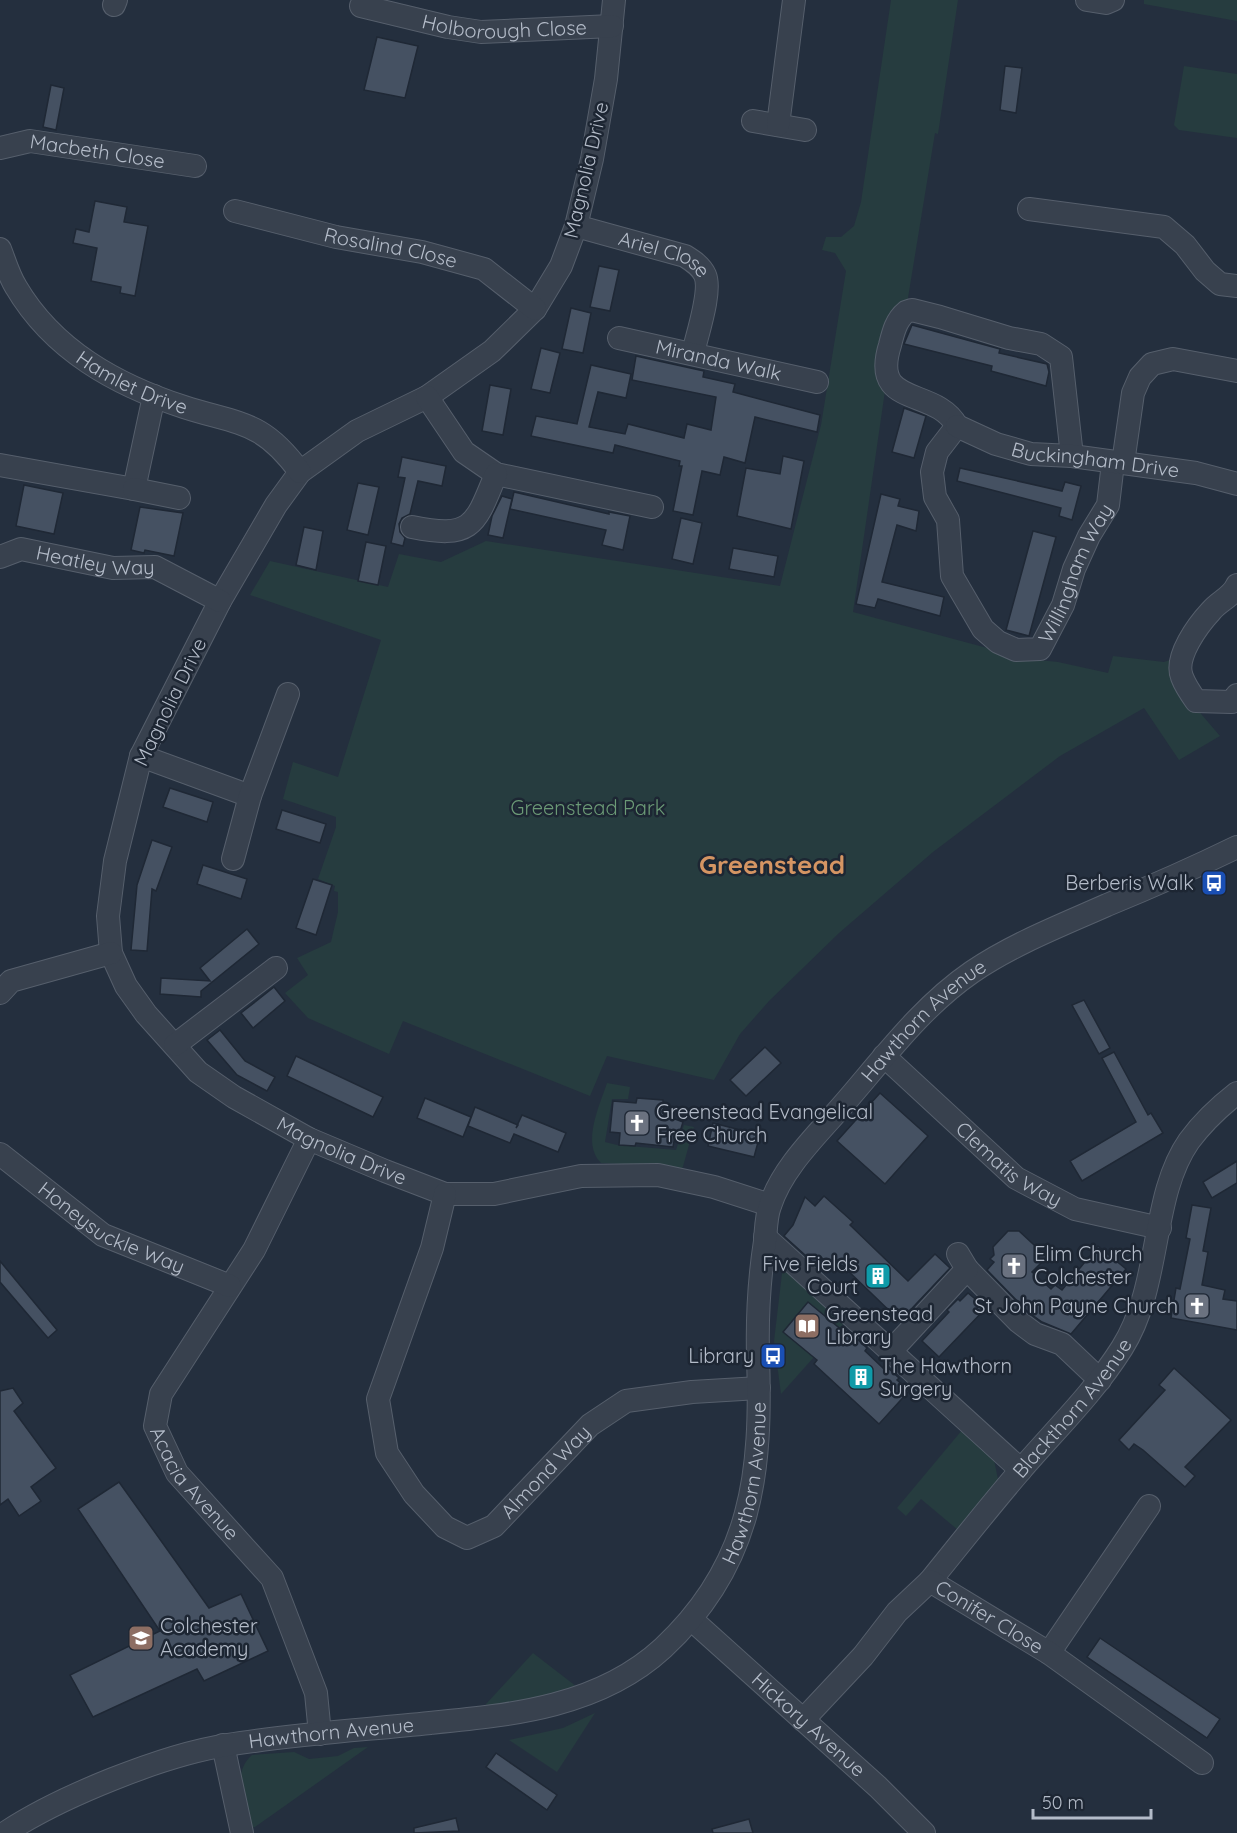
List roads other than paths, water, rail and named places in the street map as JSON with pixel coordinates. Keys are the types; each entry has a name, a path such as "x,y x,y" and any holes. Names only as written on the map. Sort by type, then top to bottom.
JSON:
{"street":[{"name":"Magnolia Drive","path":"614,0 592,159 576,226 561,266 535,309 492,351 427,397 357,431 300,472 276,505 220,601 141,756 115,861 108,916 111,954 126,986 146,1014 198,1072 234,1097 309,1139 445,1194 494,1194 581,1176 658,1175 770,1205"},
{"path":"778,124 794,0"},
{"path":"1087,0 1106,3 1113,0"},
{"name":"Holborough Close","path":"361,6 448,27 481,32 612,26"},
{"path":"753,121 805,130"},
{"name":"Macbeth Close","path":"0,148 30,141 195,166"},
{"path":"1029,209 1164,227 1185,245 1205,271 1220,284 1237,285"},
{"name":"Rosalind Close","path":"235,212 336,237 422,252 484,268 535,309"},
{"name":"Ariel Close","path":"576,226 685,256 697,264 705,275 706,289 693,353"},
{"name":"Hamlet Drive","path":"0,249 15,286 43,326 78,357 154,396 186,407 235,419 265,434 287,455 300,472"},
{"path":"957,426 951,416 933,403 897,391 886,372 888,350 895,327 906,312 912,310 940,316 998,335 1041,344 1061,357 1072,456"},
{"name":"Miranda Walk","path":"620,338 817,381"},
{"path":"1118,463 1133,393 1140,376 1152,364 1173,359 1237,371"},
{"path":"134,489 154,396"},
{"path":"427,397 464,452 496,474 652,507"},
{"name":"Willingham Way","path":"957,426 937,452 932,472 935,497 948,520 952,576 983,629 998,642 1016,650 1040,649 1053,628 1077,561 1108,505 1118,463"},
{"name":"Buckingham Drive","path":"957,426 996,444 1031,454 1072,456 1196,473 1237,484"},
{"path":"0,465 179,498"},
{"path":"412,527 440,532 460,530 473,523 482,511 496,474"},
{"name":"Heatley Way","path":"0,557 21,549 113,568 155,567 220,601"},
{"path":"1237,585 1234,592 1211,610 1194,636 1181,662 1181,676 1196,701 1232,702 1237,695"},
{"path":"233,859 250,796 288,694"},
{"path":"141,756 250,796"},
{"name":"Hawthorn Avenue","path":"5,1833 22,1821 96,1787 167,1760 223,1745 506,1716 552,1707 596,1690 634,1670 660,1651 691,1619 711,1593 746,1519 753,1491 759,1388 757,1290 770,1205 786,1175 809,1143 884,1056 940,997 999,955 1237,847"},
{"path":"0,993 11,981 111,954"},
{"path":"175,1045 276,968"},
{"name":"Clematis Way","path":"884,1056 1016,1178 1075,1209 1160,1228"},
{"name":"Blackthorn Avenue","path":"930,1581 1021,1470 1066,1422 1100,1380 1136,1323 1148,1291 1167,1196 1188,1143 1214,1111 1237,1093"},
{"name":"Acacia Avenue","path":"309,1139 254,1250 161,1394 155,1426 177,1473 272,1578 316,1693 320,1734"},
{"name":"Honeysuckle Way","path":"0,1154 103,1235 231,1286"},
{"name":"Almond Way","path":"445,1194 432,1248 378,1399 387,1453 414,1494 445,1527 467,1538 494,1526 590,1425 626,1401 692,1392 759,1388"},
{"path":"765,1238 1021,1470"},
{"path":"891,1351 963,1262 1019,1322 1035,1334 1062,1344 1100,1380"},
{"path":"1049,1653 1149,1506"},
{"name":"Conifer Close","path":"803,1720 863,1656 897,1612 930,1581 1049,1653 1202,1763"},
{"name":"Hickory Avenue","path":"691,1619 924,1833"},
{"path":"223,1745 242,1833"}],"place":[{"name":"Berberis Walk","path":"1214,883"},
{"name":"Greenstead Evangelical Free Church","path":"637,1123"},
{"name":"Elim Church Colchester","path":"1014,1266"},
{"name":"Five Fields Court","path":"878,1276"},
{"name":"St John Payne Church","path":"1197,1306"},
{"name":"Greenstead Library","path":"807,1326"},
{"name":"Library","path":"773,1356"},
{"name":"The Hawthorn Surgery","path":"861,1377"},
{"name":"Colchester Academy","path":"141,1638"}],"district":[{"name":"Greenstead","path":"772,865"}],"park label":[{"name":"Greenstead Park","path":"588,808"}]}
